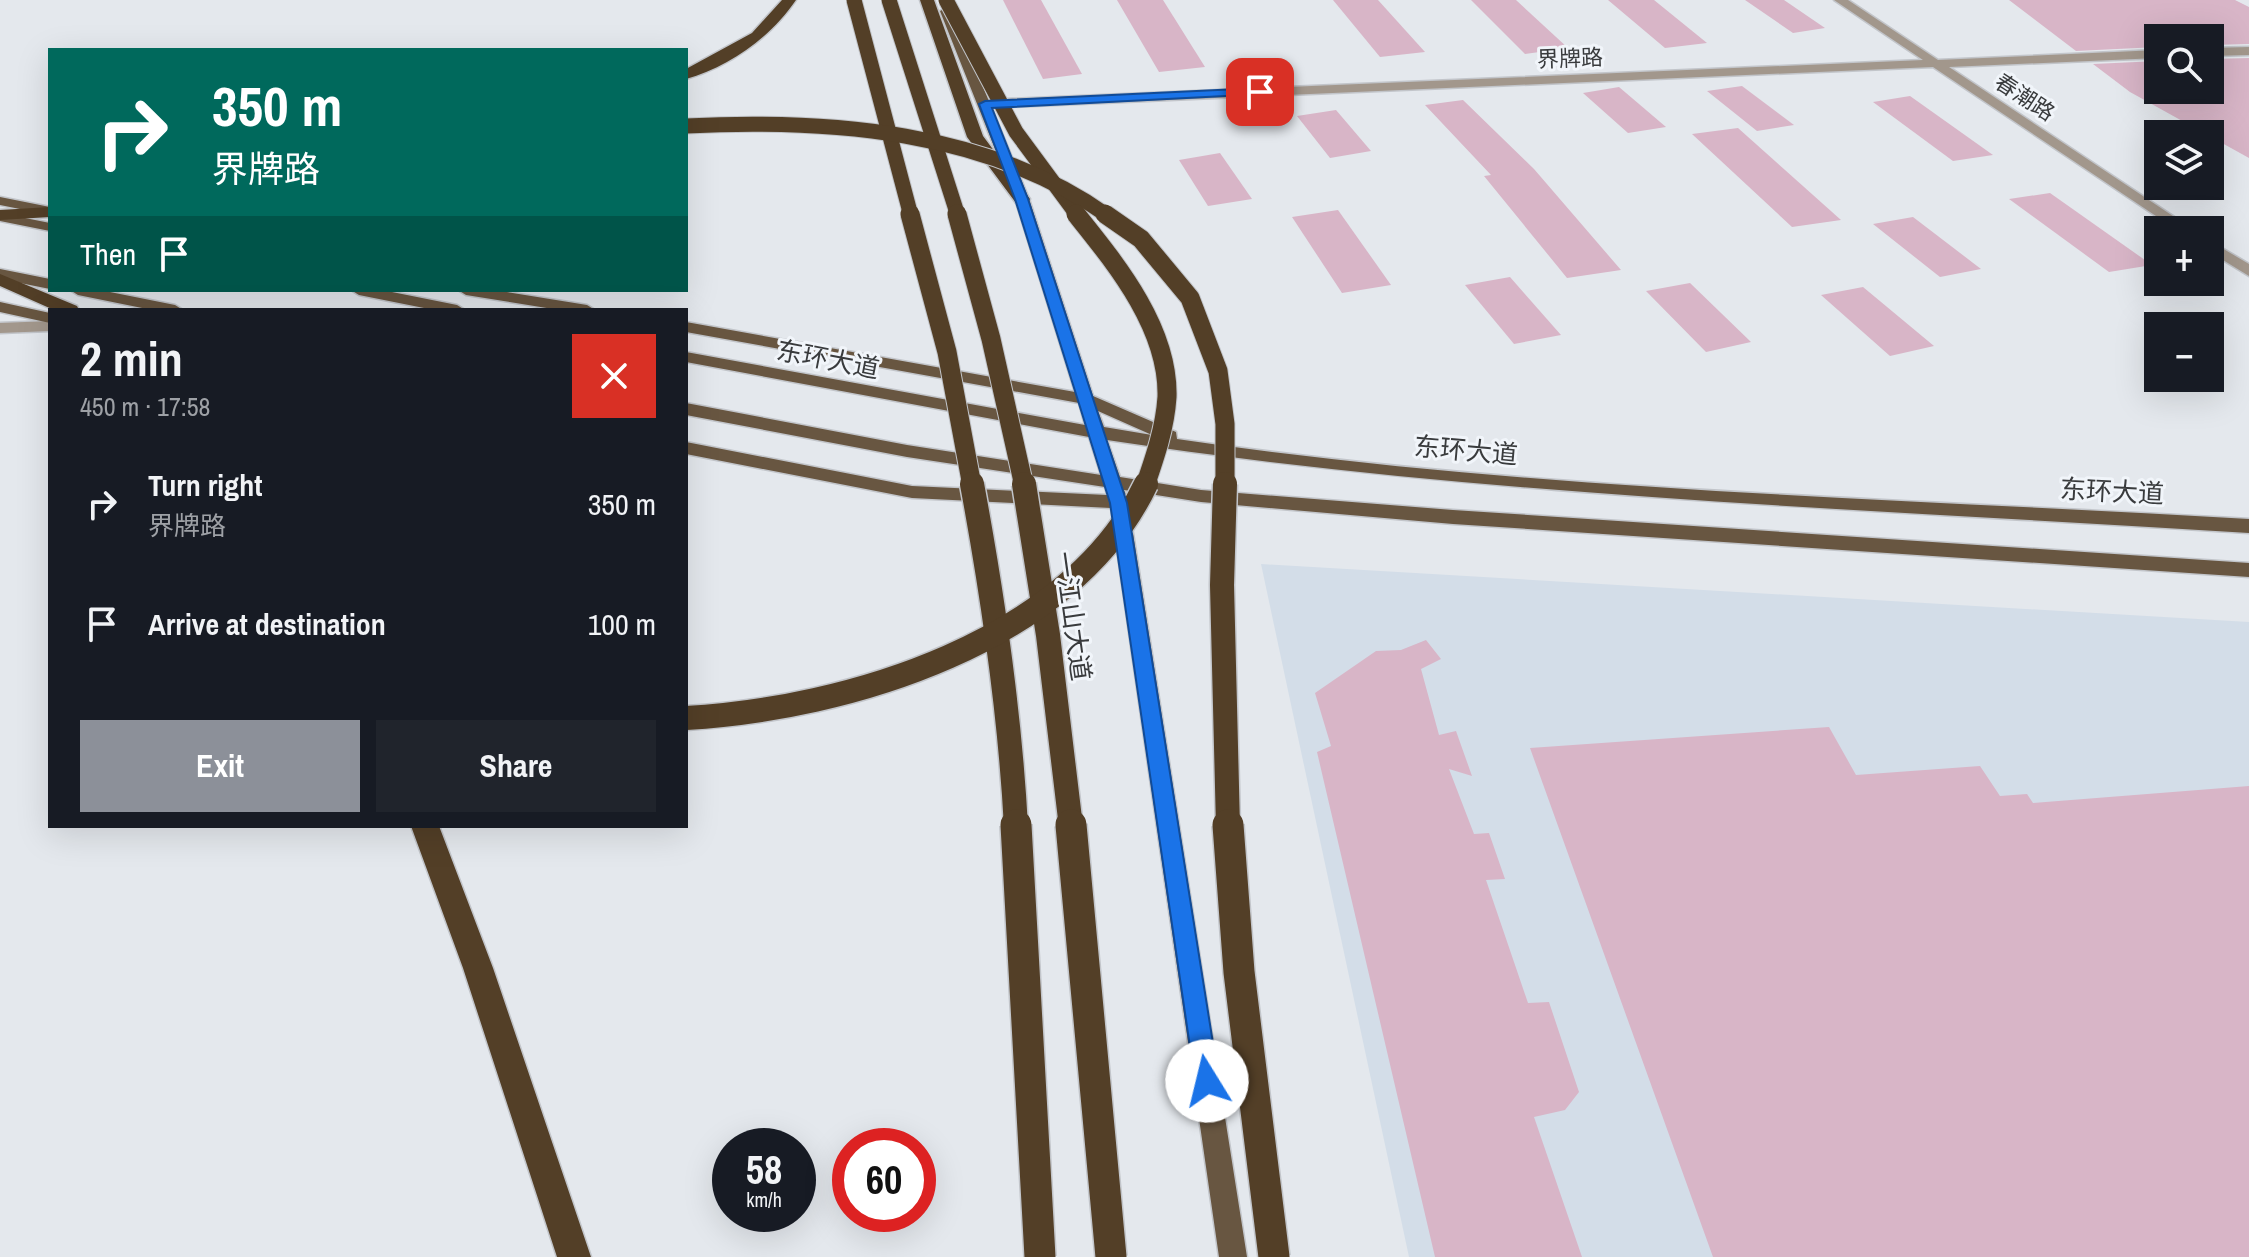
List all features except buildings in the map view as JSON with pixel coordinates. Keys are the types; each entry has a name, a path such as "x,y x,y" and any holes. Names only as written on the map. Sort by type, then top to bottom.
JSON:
{"highway":[{"path":"688,74 730,54 760,33 784,11 789,0"},
{"path":"854,0 947,352 985,552 1014,786 1040,1257"},
{"name":"一江山大道","path":"889,0 943,157 992,345 1034,544 1067,776 1111,1257"},
{"path":"927,0 975,137 1022,199"},
{"path":"688,718 776,708 844,695 947,657 992,633 1055,592 1101,552 1142,494 1157,458 1167,404 1164,367 1158,344 1120,274 1025,146 944,0"},
{"path":"688,126 739,123 837,126 943,142 1003,160 1058,184 1105,213 1151,251 1193,304 1218,370 1224,417 1222,589 1227,803 1239,980 1274,1257"},
{"path":"0,216 48,212"},
{"path":"0,276 66,308"},
{"path":"426,828 478,968 574,1257"}],"main road":[{"path":"944,0 1022,199 1119,503 1233,1257"},
{"path":"0,201 48,212"},
{"path":"0,216 48,227"},
{"path":"0,276 48,284"},
{"path":"88,292 165,308"},
{"path":"369,292 447,308"},
{"path":"478,292 575,308"},
{"path":"0,307 48,318"},
{"path":"688,327 1085,399 1196,447"},
{"name":"东环大道","path":"688,357 902,400 1096,432 1196,447 1481,479 2249,526"},
{"path":"688,409 907,451 1201,496 1453,517 2249,570"},
{"path":"688,448 912,492 1119,503 1201,496"}],"street":[{"name":"春潮路","path":"1840,0 2166,216"},
{"path":"2224,52 2249,51"},
{"name":"界牌路","path":"985,104 2144,54"},
{"path":"2224,254 2249,271"},
{"path":"0,328 48,326"}],"shaded area":[{"path":"1261,564 2249,622 2249,1257 1409,1257"}],"route":[{"path":"1207,1081 1119,503 1022,199 985,104 1260,92"}]}
